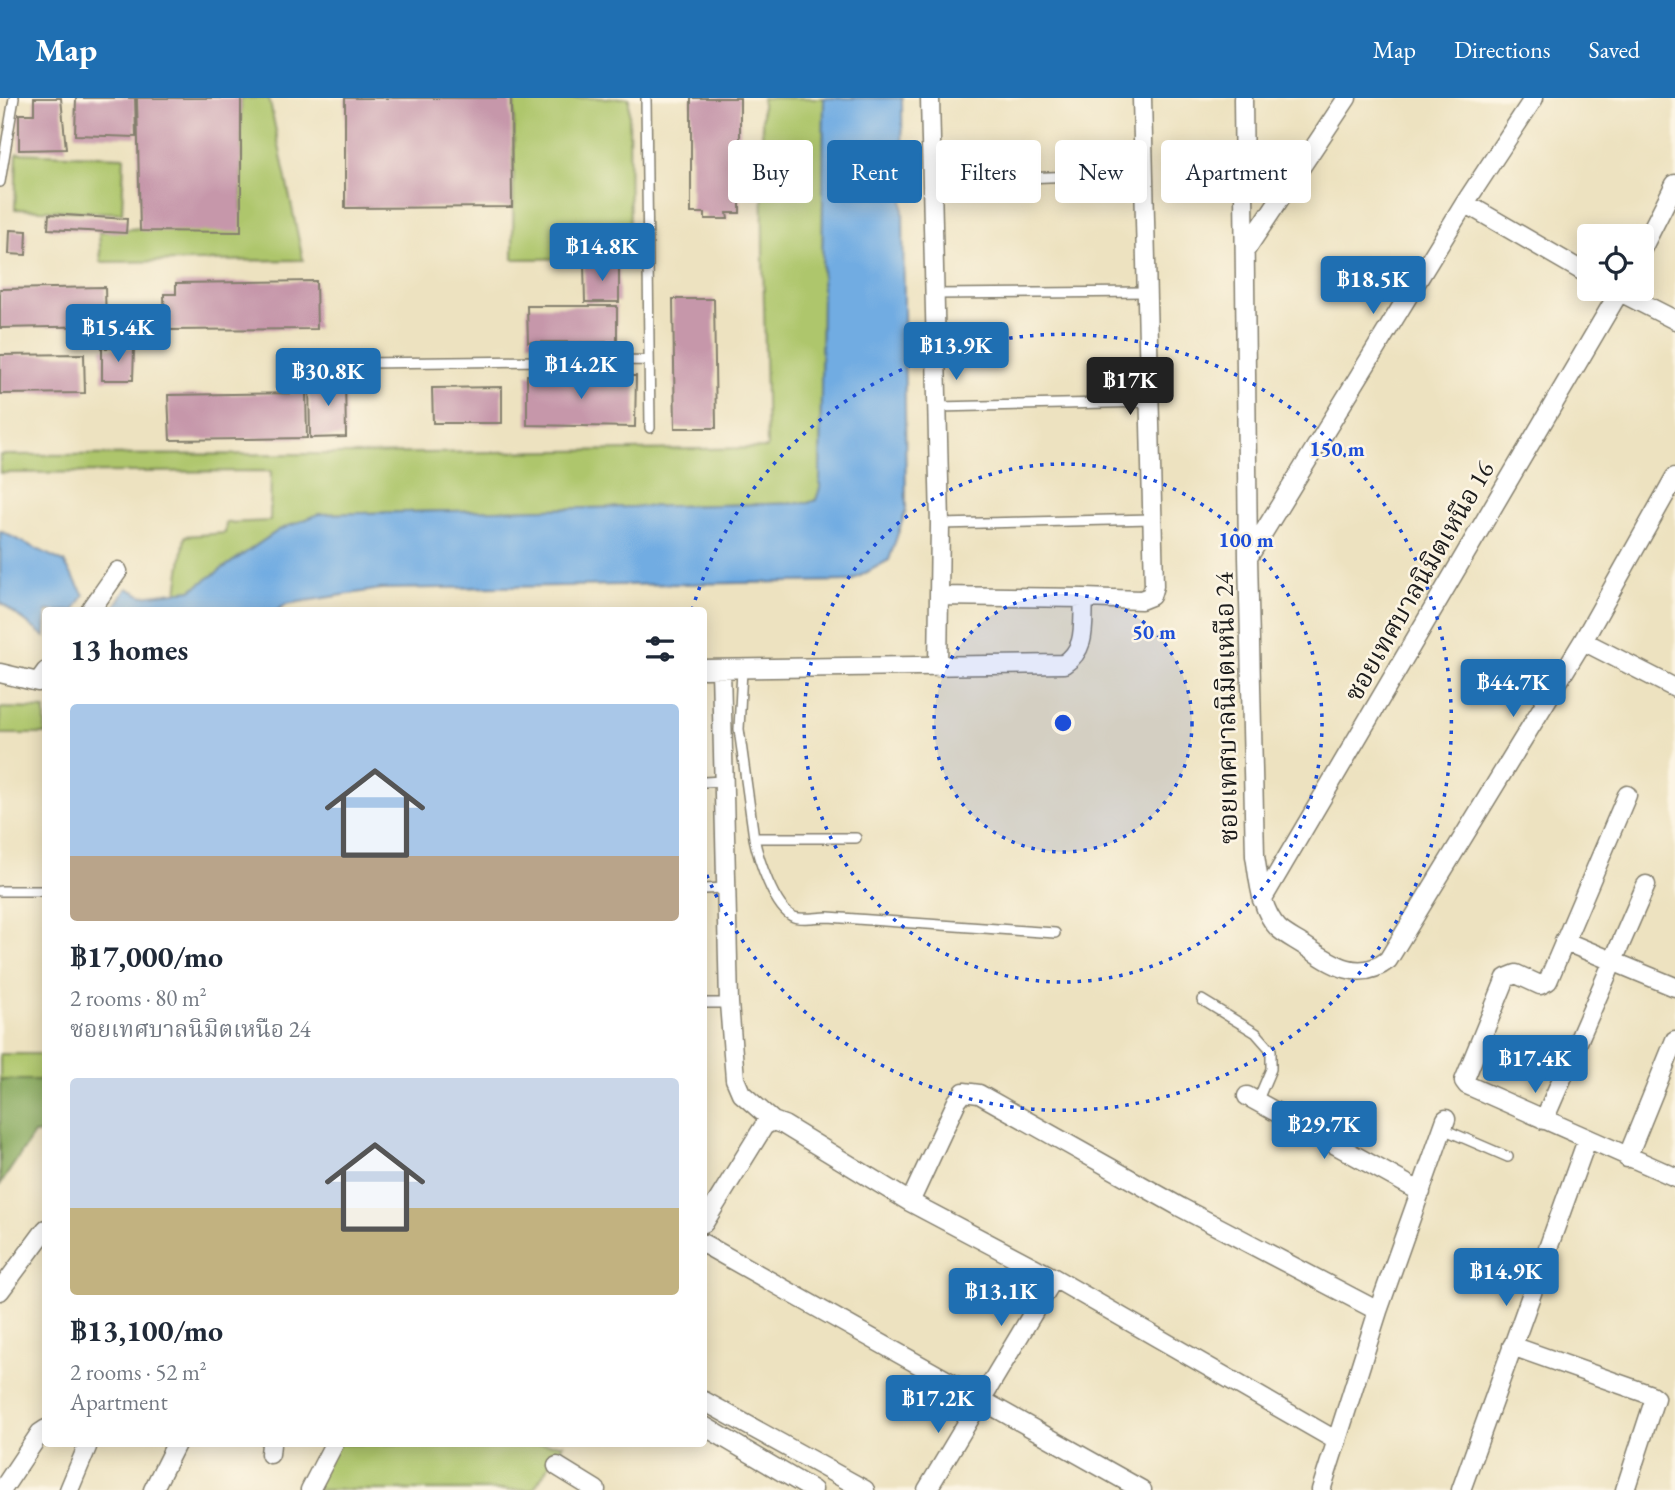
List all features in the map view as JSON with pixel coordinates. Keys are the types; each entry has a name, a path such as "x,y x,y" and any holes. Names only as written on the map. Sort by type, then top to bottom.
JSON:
{"street":[{"path":"930,98 940,524 938,667"},
{"path":"1142,98 1143,140"},
{"name":"ซอยเทศบาลนิมิตเหนือ 24","path":"1243,98 1248,557 1255,856 1262,900 1277,927 1328,962 1357,972 1380,966 1388,960 1583,641"},
{"path":"1245,251 1347,98"},
{"path":"1248,557 1465,203 1534,98"},
{"path":"1654,225 1675,184"},
{"path":"939,596 1141,600 1151,596 1154,586 1145,203"},
{"path":"1465,203 1577,268"},
{"name":"ซอยเทศบาลนิมิตเหนือ 16","path":"1262,900 1612,301"},
{"path":"1639,301 1675,320"},
{"path":"1675,477 1669,499 1583,641 1675,688"},
{"path":"93,607 118,571"},
{"path":"1084,598 1081,646 1072,659 1064,664 712,669 723,782 729,1003 737,1087 773,1121 784,1125 910,1202 1054,1278 1337,1441"},
{"path":"0,673 42,679"},
{"path":"1627,795 1545,984 1540,985 1516,974 1506,978 1464,1081 1467,1085 1587,1140 1675,1177"},
{"path":"1544,1120 1615,962 1646,885"},
{"path":"1564,941 1675,987"},
{"path":"1627,1158 1675,1040"},
{"path":"910,1202 957,1101 964,1092 971,1091 1181,1207 1378,1311"},
{"path":"1252,1099 1421,1192"},
{"path":"707,1218 764,1126 773,1121"},
{"path":"1321,1490 1378,1311 1445,1124"},
{"path":"1461,1490 1587,1140"},
{"path":"0,1291 42,1233"},
{"path":"707,1246 1142,1490"},
{"path":"927,1490 1054,1278"},
{"path":"1512,1346 1655,1398 1625,1490"},
{"path":"707,1403 865,1490"},
{"path":"707,1428 813,1490"},
{"path":"2,1490 42,1432"},
{"path":"69,1490 84,1447"},
{"path":"153,1490 174,1447"},
{"path":"310,1490 332,1447"},
{"path":"557,1466 596,1490"}],"lane":[{"path":"0,182 14,98"},
{"path":"646,98 650,428"},
{"path":"932,182 1055,177"},
{"path":"934,294 1147,292"},
{"path":"362,363 649,360"},
{"path":"937,407 1149,402"},
{"path":"940,524 1152,519"},
{"path":"742,670 739,729 754,838 778,904 794,917 1055,933"},
{"path":"707,782 723,782"},
{"path":"754,838 856,838"},
{"path":"707,889 725,888"},
{"path":"0,891 42,891"},
{"path":"1202,1000 1256,1033 1271,1050 1271,1069 1252,1099"},
{"path":"707,1003 729,1003"},
{"path":"1445,1124 1508,1157"}],"green space":[{"path":"241,98 269,98 303,260 101,262 99,232 237,219 241,212"},
{"path":"514,98 629,98 630,258 513,259"},
{"path":"762,98 824,98 820,489 816,500 808,503 319,514 279,530 191,590 177,592 185,536 225,533 226,523 270,521 271,471 0,473 0,455 354,454 767,448 763,203 813,203 813,140 762,140"},
{"path":"17,153 124,157 122,213 15,209"},
{"path":"0,708 42,709 42,734 0,734"},
{"path":"0,1054 42,1054 42,1080 0,1080"},
{"path":"0,1080 42,1080 42,1133 34,1134 0,1185"},
{"path":"325,1447 561,1447 533,1490 298,1490"}],"water":[{"path":"824,98 902,98 902,140 827,140 827,203 903,203 906,510 889,560 851,581 381,589 287,604 282,607 115,607 127,588 143,596 191,590 279,530 319,514 808,503 816,500 820,488"},
{"path":"0,531 64,562 84,595 76,607 42,607 42,635 0,602"}],"building":[{"path":"34,98 61,98 66,149 19,150 19,114 34,114"},
{"path":"76,98 135,98 136,137 75,135"},
{"path":"137,98 241,98 241,232 140,231"},
{"path":"345,98 511,98 512,207 345,208"},
{"path":"691,98 740,98 740,140 728,140 728,203 740,203 740,213 727,213 728,219 705,219 705,213 691,213"},
{"path":"49,214 127,219 126,233 48,229"},
{"path":"10,230 27,231 26,255 9,254"},
{"path":"619,263 619,302 585,302 584,264"},
{"path":"316,281 317,329 165,330 164,294 176,294 176,283"},
{"path":"105,287 106,326 0,328 0,289"},
{"path":"673,299 714,299 716,428 675,428"},
{"path":"527,306 617,306 617,342 528,342"},
{"path":"102,348 134,348 133,380 102,380"},
{"path":"84,354 85,393 0,394 0,355"},
{"path":"527,375 636,376 635,427 527,425"},
{"path":"345,378 346,437 310,438 309,379"},
{"path":"502,387 502,423 433,423 432,388"},
{"path":"306,393 307,438 170,440 168,395"}]}
